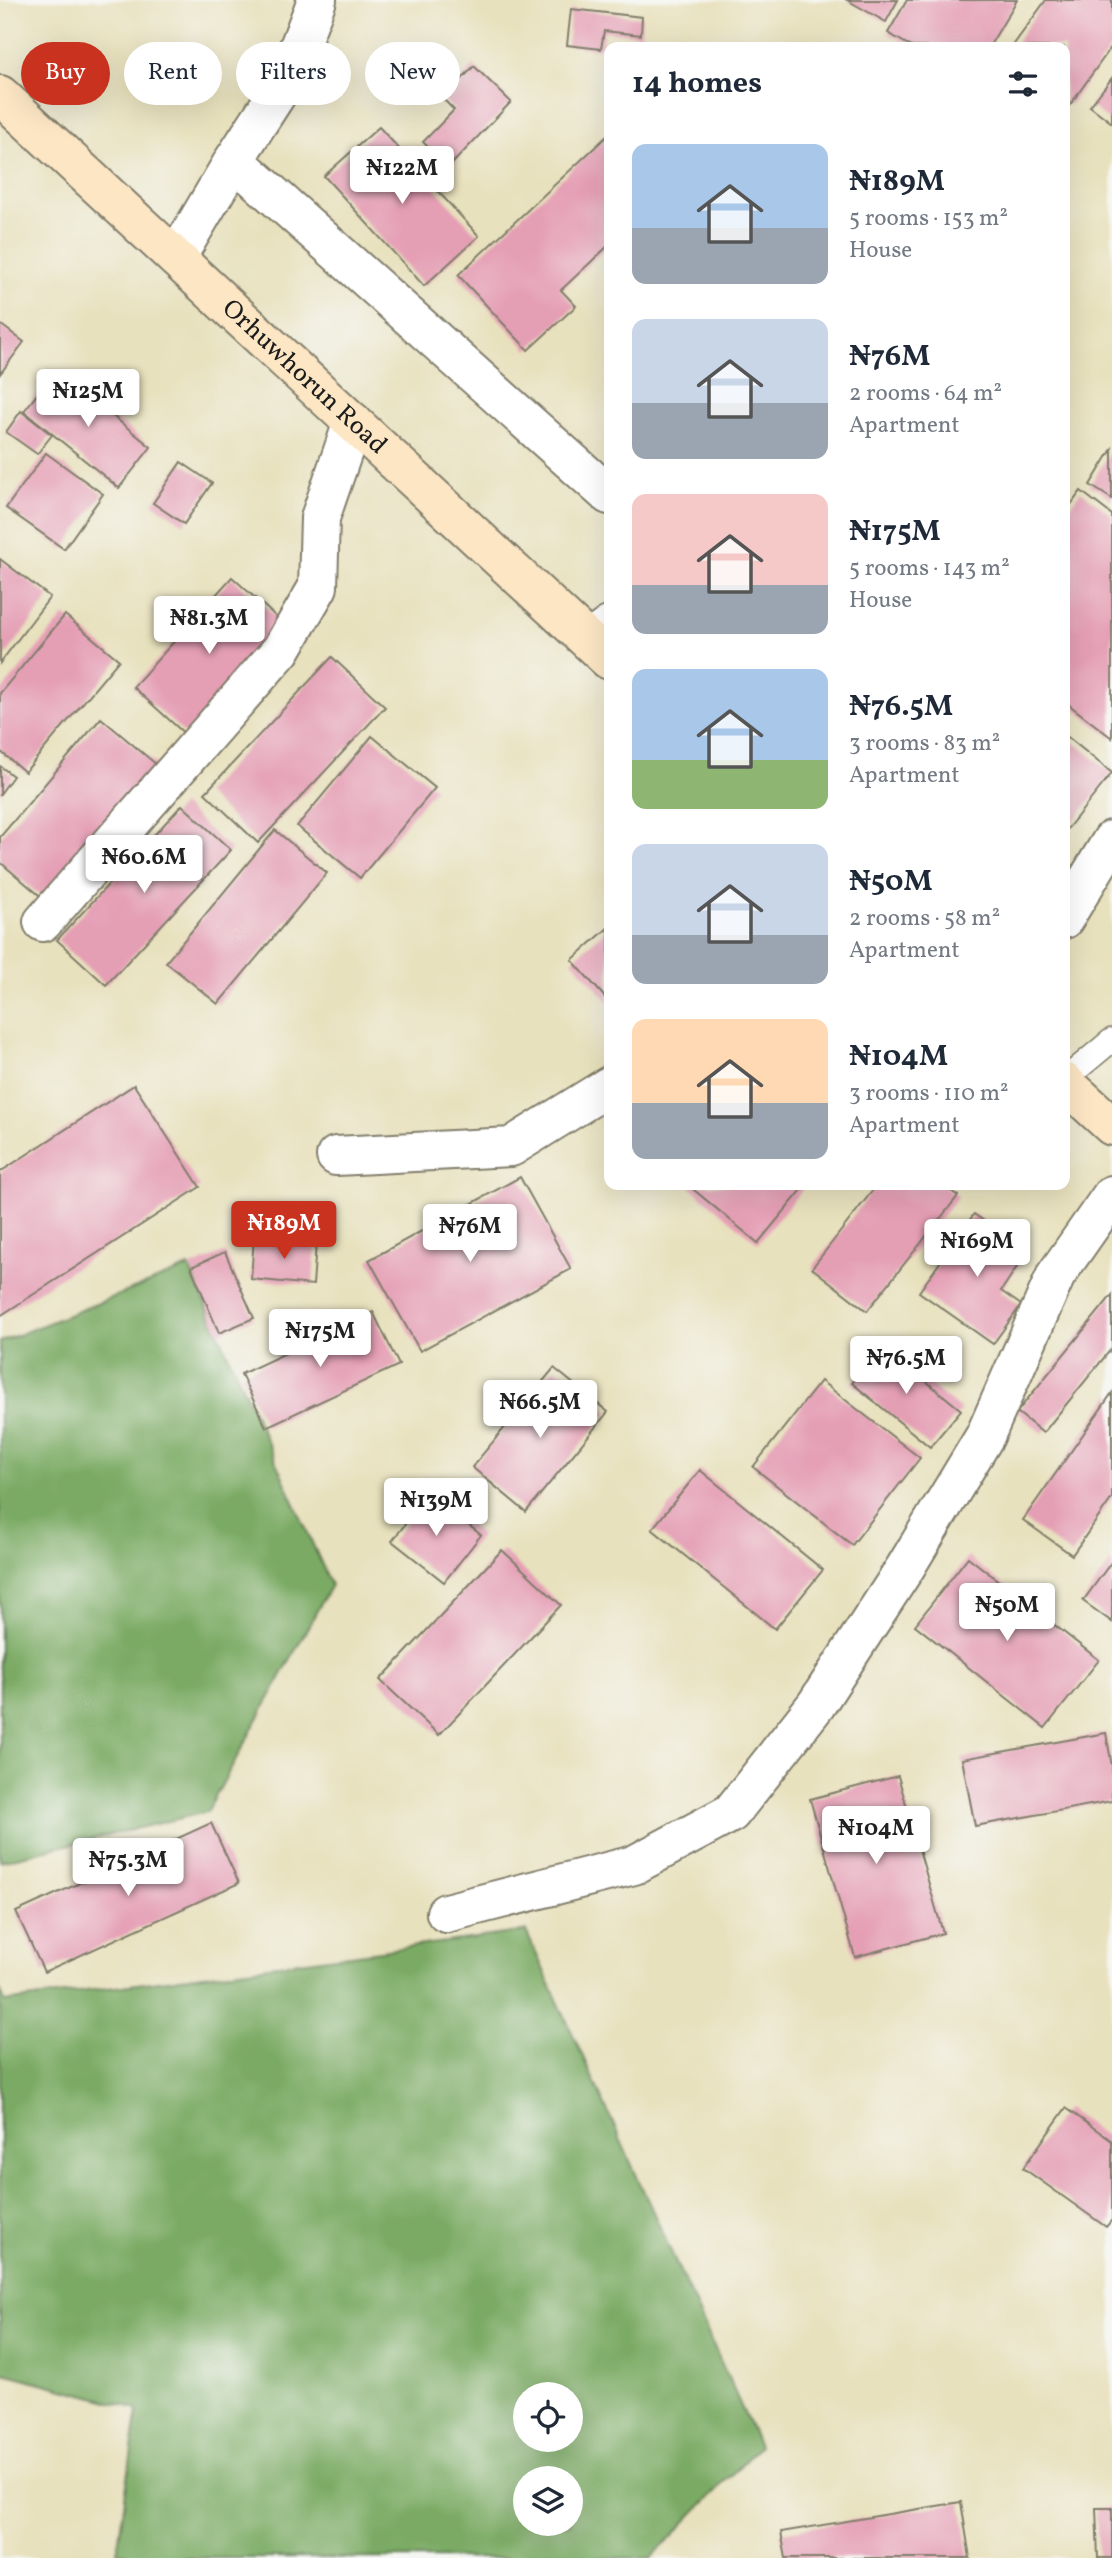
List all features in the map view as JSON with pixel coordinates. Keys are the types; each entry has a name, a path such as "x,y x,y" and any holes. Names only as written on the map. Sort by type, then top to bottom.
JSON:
{"street":[{"path":"176,258 287,78 317,0"},
{"name":"Orhuwhorun Road","path":"0,95 353,422 602,642"},
{"path":"234,160 604,491"},
{"path":"43,922 281,650 318,587 320,518 353,422"},
{"path":"1070,909 1112,840"},
{"path":"1070,1087 1112,1126"},
{"path":"336,1156 511,1147 604,1089"},
{"path":"446,1913 634,1865 731,1813 816,1705 905,1568 985,1436 1056,1275 1112,1195"}],"lane":[{"path":"1070,1076 1112,1040"}],"green space":[{"path":"189,1267 331,1585 207,1812 0,1861 0,1342"},
{"path":"526,1931 759,2446 651,2558 139,2558 117,2552 138,2409 0,2372 0,1989 5,2002"}],"building":[{"path":"847,0 898,0 886,22"},
{"path":"907,0 1017,0 992,42 903,42 888,33"},
{"path":"1046,0 1112,0 1112,46 1070,105 1070,42 1016,42"},
{"path":"571,9 642,17 641,35 604,31 601,49 567,45"},
{"path":"474,66 511,102 449,167 423,142 454,110 449,105 460,105 460,81"},
{"path":"1112,78 1112,123 1090,106"},
{"path":"379,127 479,236 424,286 324,176"},
{"path":"604,139 604,250 561,290 576,306 528,350 458,275"},
{"path":"0,324 24,342 0,374"},
{"path":"56,370 151,447 119,488 24,411"},
{"path":"21,411 52,435 37,454 6,432"},
{"path":"1112,449 1112,499 1090,485"},
{"path":"46,453 103,494 64,549 6,508"},
{"path":"181,462 212,483 184,524 153,503"},
{"path":"1081,491 1112,515 1112,738 1070,706 1070,506"},
{"path":"0,559 50,597 0,663"},
{"path":"232,577 285,625 186,735 133,687"},
{"path":"65,615 119,660 25,772 0,751 0,693"},
{"path":"332,657 385,707 258,843 205,793"},
{"path":"101,718 157,765 44,899 0,862 0,837"},
{"path":"372,736 435,788 360,878 297,826"},
{"path":"1070,739 1112,773 1070,826"},
{"path":"0,766 13,776 0,794"},
{"path":"182,805 231,850 106,985 57,940"},
{"path":"275,830 327,873 218,1004 166,962"},
{"path":"604,931 604,996 572,960"},
{"path":"134,1085 200,1187 0,1316 0,1172"},
{"path":"520,1177 571,1269 420,1351 369,1260"},
{"path":"694,1190 802,1190 758,1243"},
{"path":"873,1190 950,1190 958,1196 867,1311 812,1268"},
{"path":"974,1214 1027,1252 1001,1291 1021,1305 993,1344 919,1292"},
{"path":"254,1237 316,1243 313,1285 251,1279"},
{"path":"225,1252 254,1318 219,1333 191,1267"},
{"path":"1112,1295 1112,1348 1043,1433 1017,1412"},
{"path":"373,1312 399,1365 266,1427 241,1374"},
{"path":"883,1346 961,1410 930,1447 852,1383"},
{"path":"554,1368 608,1412 526,1512 472,1467"},
{"path":"821,1381 920,1458 852,1545 753,1467"},
{"path":"1112,1393 1112,1498 1072,1555 1023,1520"},
{"path":"700,1470 823,1570 775,1629 652,1529"},
{"path":"429,1494 481,1535 444,1582 392,1541"},
{"path":"502,1550 561,1605 439,1735 380,1680"},
{"path":"968,1557 1099,1660 1045,1728 915,1625"},
{"path":"1112,1561 1112,1622 1083,1601"},
{"path":"1106,1733 1112,1766 1112,1801 975,1826 962,1759"},
{"path":"898,1776 943,1933 855,1957 810,1799"},
{"path":"211,1823 239,1883 44,1972 16,1912"},
{"path":"1066,2108 1112,2141 1112,2220 1106,2227 1023,2168"},
{"path":"961,2502 970,2558 786,2558 781,2532"},
{"path":"1096,2508 1112,2508 1112,2558 1098,2558"}]}
